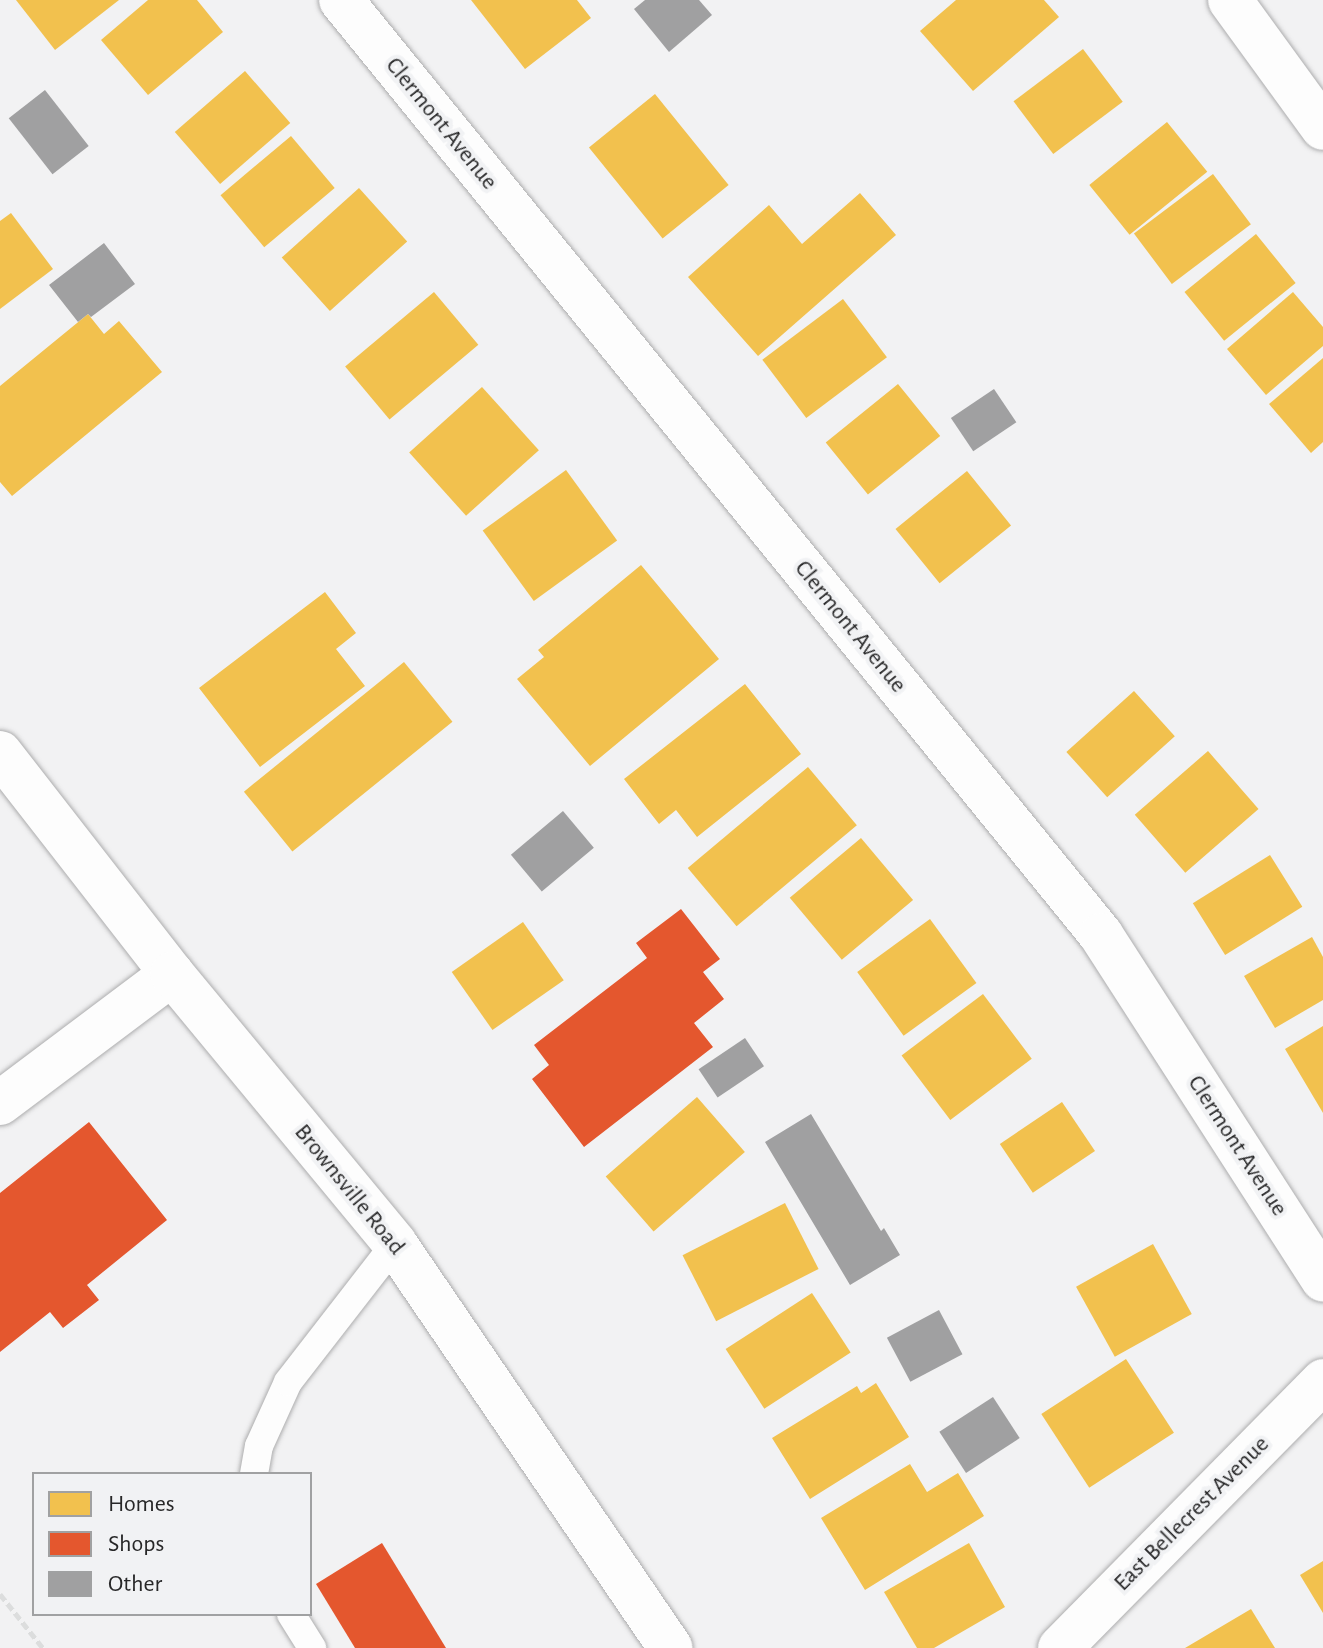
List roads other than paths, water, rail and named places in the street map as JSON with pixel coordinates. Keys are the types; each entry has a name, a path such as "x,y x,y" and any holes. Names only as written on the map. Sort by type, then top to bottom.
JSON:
{"street":[{"name":"Clermont Avenue","path":"341,0 1101,935 1323,1280"},
{"path":"1230,0 1323,128"},
{"name":"Brownsville Road","path":"0,753 172,974 395,1244 671,1648"},
{"path":"0,1103 172,974"},
{"name":"East Bellecrest Avenue","path":"1060,1648 1323,1381"}],"lane":[{"path":"254,1472 259,1446 288,1382 395,1244"},
{"path":"292,1616 312,1648"}]}
